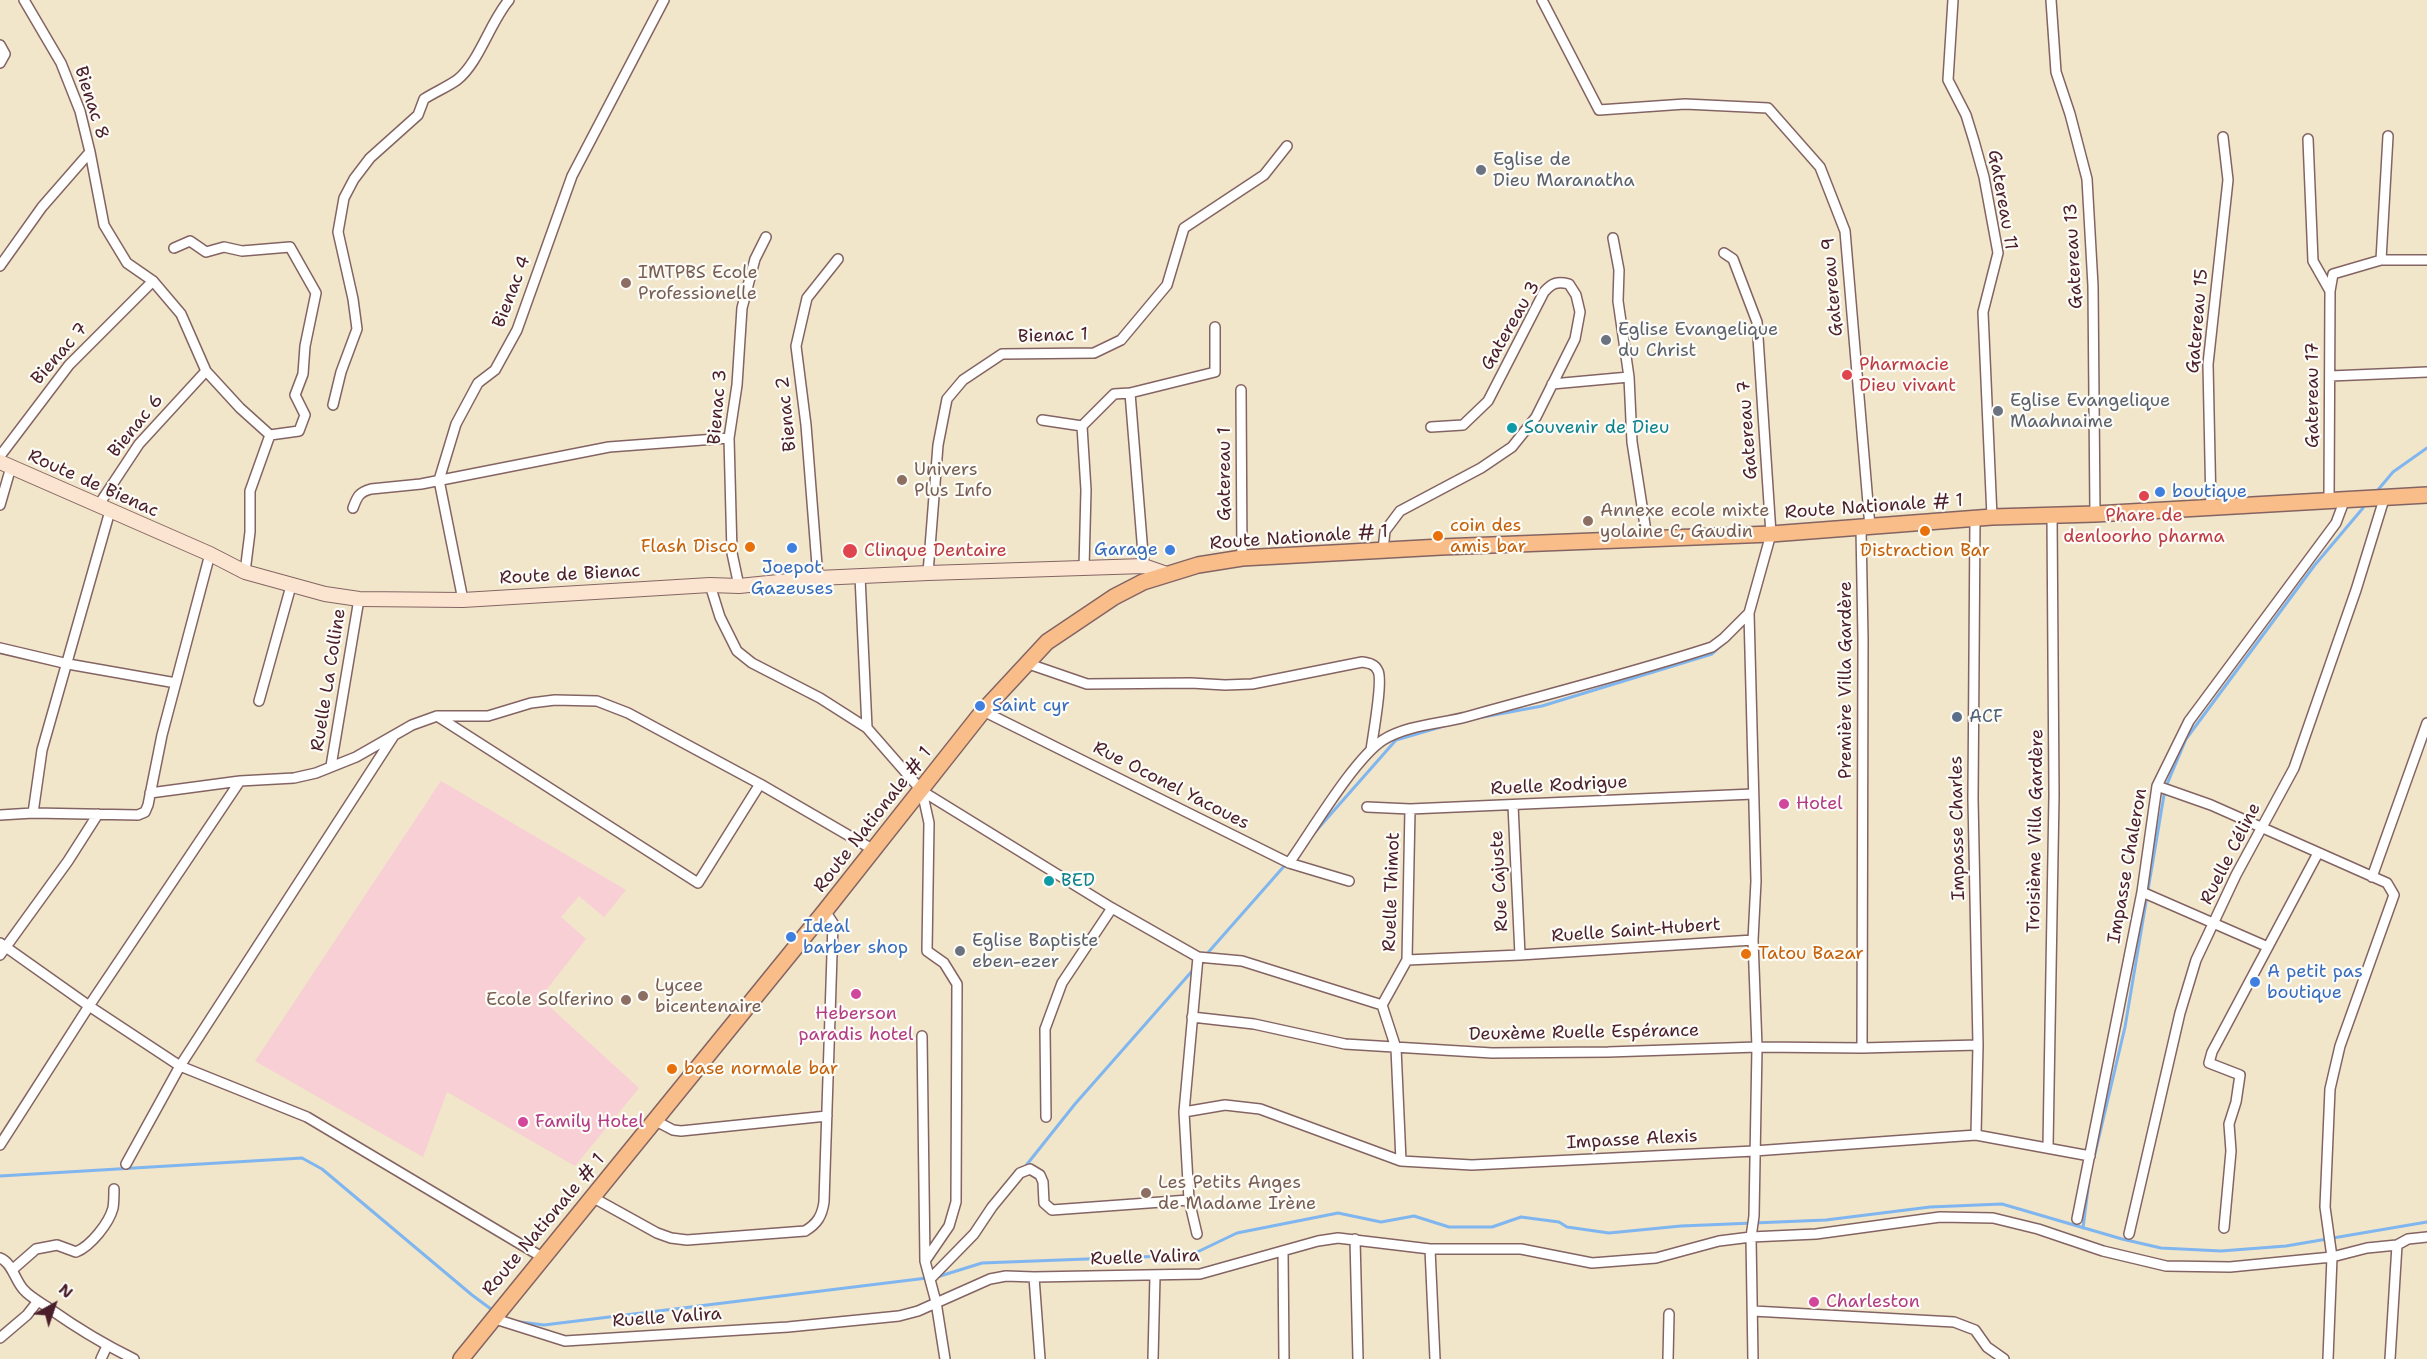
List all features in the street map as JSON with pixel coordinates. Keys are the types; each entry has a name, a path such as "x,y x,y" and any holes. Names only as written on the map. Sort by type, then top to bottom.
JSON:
{"main road":[{"name":"Route de Bienac","path":"5,465 210,554 245,572 291,586 359,599 463,600 710,585 739,586 818,578 1144,566 1167,574"},
{"name":"Route Nationale # 1","path":"460,1359 825,911 872,849 922,791 983,711 1025,663 1047,642 1114,597 1143,582 1198,565 1242,558 1771,534 1992,517 2095,514 2427,495"}],"street":[{"name":"Bienac 8","path":"0,266 42,207 90,152 80,111 60,63 24,0"},
{"path":"333,405 341,372 357,329 338,232 344,198 354,179 370,158 418,115 424,99 459,79 479,51 501,10 509,0"},
{"name":"Bienac 4","path":"463,600 439,480 456,424 478,383 495,370 517,330 572,176 664,0"},
{"name":"Gatereau 9","path":"1542,0 1599,110 1685,104 1768,108 1820,167 1845,231 1866,528"},
{"name":"Gatereau 11","path":"1953,0 1948,80 1966,115 1974,141 1984,177 1998,254 1983,312 1992,517"},
{"name":"Gatereau 13","path":"2051,0 2056,72 2070,114 2086,179 2093,286 2095,514"},
{"path":"0,45 5,54 0,63"},
{"path":"2381,260 2388,136"},
{"name":"Gatereau 15","path":"2211,508 2208,364 2228,180 2223,137"},
{"name":"Gatereau 17","path":"2308,139 2313,261 2330,291 2330,376 2337,500"},
{"name":"Bienac 1","path":"928,573 938,445 947,399 963,380 1002,354 1094,353 1121,340 1167,285 1184,228 1264,175 1287,146"},
{"path":"90,152 104,225 127,263 153,281 181,314 206,371 240,408 270,435 299,431 305,415 295,395 303,374 305,346 316,293 290,247 242,251 224,247 206,252 190,241 174,248"},
{"name":"Bienac 3","path":"739,586 732,553 729,438 737,385 742,308 755,259 766,237"},
{"path":"1613,237 1619,270 1618,301 1629,377 1632,442 1647,538"},
{"name":"Gatereau 7","path":"1724,253 1732,259 1757,322 1771,518 1771,534 1749,613"},
{"name":"Bienac 2","path":"818,578 806,425 796,346 807,298 838,259"},
{"path":"2330,291 2333,274 2381,260 2427,260"},
{"name":"Bienac 7","path":"0,456 69,365 153,281"},
{"name":"Gatereau 3","path":"1383,550 1385,531 1400,511 1457,482 1512,447 1536,417 1575,339 1580,312 1576,295 1569,284 1559,282 1550,284 1544,292 1488,401 1463,425 1431,427"},
{"path":"1084,568 1086,490 1082,426 1114,394 1130,393 1215,372 1215,327"},
{"name":"Bienac 6","path":"33,813 42,750 68,664 104,509 139,444 206,371"},
{"path":"2330,376 2427,372"},
{"path":"1552,384 1629,377"},
{"name":"Gatereau 1","path":"1241,390 1242,558"},
{"path":"1130,393 1144,566"},
{"path":"1042,420 1082,426"},
{"path":"245,572 250,532 250,491 270,435"},
{"path":"352,508 363,491 439,480 609,447 729,438"},
{"path":"0,505 5,465"},
{"name":"Ruelle Céline","path":"2129,1234 2180,1013 2196,960 2236,874 2294,768 2352,601 2385,496"},
{"name":"Impasse Chaleron","path":"2077,1219 2142,892 2157,786 2189,721 2336,524 2337,500"},
{"name":"Troisième Villa Gardère","path":"2048,1147 2054,795 2052,516"},
{"name":"Impasse Charles","path":"1975,519 1973,799 1978,1045 1976,1135"},
{"name":"Première Villa Gardère","path":"1862,1048 1863,639 1866,528"},
{"path":"0,815 33,813 138,815 145,812 162,735 210,554"},
{"path":"860,576 867,728"},
{"path":"710,585 720,617 737,651 752,663 845,712 867,728 922,791 1112,908 1198,957 1242,961 1382,1005 1396,1048 1401,1161"},
{"path":"259,701 291,586"},
{"name":"Ruelle La Colline","path":"331,766 359,599"},
{"path":"1289,863 1353,772 1382,740 1397,733 1458,719 1712,646 1724,638 1749,613"},
{"path":"1749,613 1756,881 1753,940 1757,1047 1754,1216 1751,1237 1753,1359"},
{"path":"0,648 68,664 176,683"},
{"path":"1025,663 1087,684 1191,683 1225,686 1252,684 1362,662 1370,663 1376,668 1380,680 1371,750"},
{"path":"150,793 240,781 294,778 316,773 356,757 395,735 437,716 488,716 531,703 555,700 597,701 628,713 760,784 872,849"},
{"name":"Rue Oconel Yacoues","path":"983,711 1289,863 1349,880"},
{"path":"437,716 698,883 760,784"},
{"path":"2372,877 2427,723"},
{"path":"126,1164 180,1066 395,735"},
{"path":"0,1145 88,1006 240,781"},
{"path":"2157,786 2211,805 2387,883 2394,895 2340,1046 2330,1089 2325,1207 2332,1253 2328,1359"},
{"path":"922,791 929,824 927,951 944,963 957,984 956,1202 949,1226 926,1261"},
{"name":"Ruelle Rodrigue","path":"1367,807 1410,809 1753,794"},
{"name":"Rue Cajuste","path":"1513,805 1520,955"},
{"name":"Ruelle Thimot","path":"1382,1005 1407,960 1410,809"},
{"path":"0,955 4,945 98,814"},
{"path":"2224,1228 2231,1151 2229,1124 2236,1102 2240,1075 2209,1063 2212,1052 2318,853"},
{"path":"2142,892 2268,947"},
{"path":"1046,1117 1045,1029 1062,983 1112,908"},
{"path":"592,1197 657,1233 671,1238 687,1240 805,1231 813,1227 823,1210 833,923 825,911"},
{"name":"Ruelle Saint-Hubert","path":"1407,960 1753,940"},
{"path":"4,945 88,1006 180,1066 307,1117 542,1257"},
{"path":"1197,1234 1189,1200 1184,1112 1198,957"},
{"name":"Deuxème Ruelle Espérance","path":"1192,1017 1254,1024 1345,1044 1515,1053 1757,1047 1862,1048 1978,1045"},
{"path":"922,1036 926,1261 936,1302 945,1359"},
{"name":"Impasse Alexis","path":"1184,1112 1225,1105 1260,1109 1401,1161 1472,1166 1754,1151 1976,1135 2090,1156"},
{"path":"654,1120 673,1130 681,1131 826,1116"},
{"path":"931,1278 974,1234 1015,1177 1025,1170 1030,1169 1040,1175 1043,1182 1044,1203 1052,1210 1189,1200"},
{"path":"12,1270 36,1249 57,1245 76,1252 83,1249 109,1218 113,1206 114,1189"},
{"name":"Ruelle Valira","path":"492,1318 565,1341 788,1327 888,1317 918,1311 990,1279 1006,1276 1200,1274 1318,1241 1338,1238 1430,1249 1521,1249 1592,1263 1656,1258 1719,1241 1751,1237 1816,1234 1940,1217 1993,1218 2038,1229 2103,1251 2166,1266 2230,1267 2397,1245 2408,1239 2427,1237"},
{"path":"1355,1239 1358,1359"},
{"path":"2390,1359 2397,1245"},
{"path":"1430,1249 1435,1359"},
{"path":"1283,1251 1284,1359"},
{"path":"0,1258 4,1259 12,1270 16,1282 29,1295 107,1346 134,1359"},
{"path":"1153,1359 1155,1276"},
{"path":"1034,1277 1040,1359"},
{"path":"0,1338 27,1315 38,1300"},
{"path":"1753,1311 1954,1322 1975,1329 1987,1347 2004,1359"},
{"path":"1668,1359 1669,1314"},
{"path":"101,1359 107,1346"}],"shaded area":[{"path":"441,781 626,890 604,917 579,896 561,917 586,939 540,998 639,1088 575,1166 447,1092 423,1157 255,1061"}],"waterway":[{"path":"2377,491 2393,472 2427,448"},
{"path":"2094,1158 2125,1027 2165,789 2186,739 2314,566 2363,508"},
{"path":"1483,717 1542,706 1712,654 1724,643"},
{"path":"1315,832 1396,740 1444,726"},
{"path":"1205,956 1286,864"},
{"path":"1024,1168 1075,1104 1193,970"},
{"path":"0,1176 302,1158 322,1169 495,1312"},
{"path":"2083,1228 2090,1173"},
{"path":"937,1277 982,1263 1191,1255 1237,1233 1338,1213 1381,1222 1414,1216 1449,1227 1492,1227 1521,1217 1559,1222 1567,1227 1609,1233 1681,1226 1826,1220 1930,1207 2002,1204 2161,1248 2221,1251 2286,1246 2427,1222"},
{"path":"520,1322 544,1325 927,1278"}],"place":[{"name":"Eglise de Dieu Maranatha","path":"1481,170"},
{"name":"IMTPBS Ecole Professionelle","path":"626,283"},
{"name":"Eglise Evangelique du Christ","path":"1606,340"},
{"name":"Pharmacie Dieu vivant","path":"1847,375"},
{"name":"Eglise Evangelique Maahnaime","path":"1998,411"},
{"name":"Souvenir de Dieu","path":"1512,428"},
{"name":"Univers Plus Info","path":"902,480"},
{"name":"boutique","path":"2160,492"},
{"name":"Phare de denloorho pharma","path":"2144,496"},
{"name":"Annexe ecole mixte yolaine C, Gaudin","path":"1588,521"},
{"name":"Distraction Bar","path":"1925,531"},
{"name":"coin des amis bar","path":"1438,536"},
{"name":"Flash Disco","path":"750,547"},
{"name":"Joepot Gazeuses","path":"792,548"},
{"name":"Garage","path":"1170,550"},
{"name":"Clinque Dentaire","path":"850,551"},
{"name":"Saint cyr","path":"980,706"},
{"name":"ACF","path":"1957,717"},
{"name":"Hotel","path":"1784,804"},
{"name":"BED","path":"1049,881"},
{"name":"Ideal barber shop","path":"791,937"},
{"name":"Eglise Baptiste eben-ezer","path":"960,951"},
{"name":"Tatou Bazar","path":"1746,954"},
{"name":"A petit pas boutique","path":"2255,982"},
{"name":"Heberson paradis hotel","path":"856,994"},
{"name":"Lycee bicentenaire","path":"643,996"},
{"name":"Ecole Solferino","path":"626,1000"},
{"name":"base normale bar","path":"672,1069"},
{"name":"Family Hotel","path":"523,1122"},
{"name":"Les Petits Anges de Madame Irène","path":"1146,1193"},
{"name":"Charleston","path":"1814,1302"}]}
